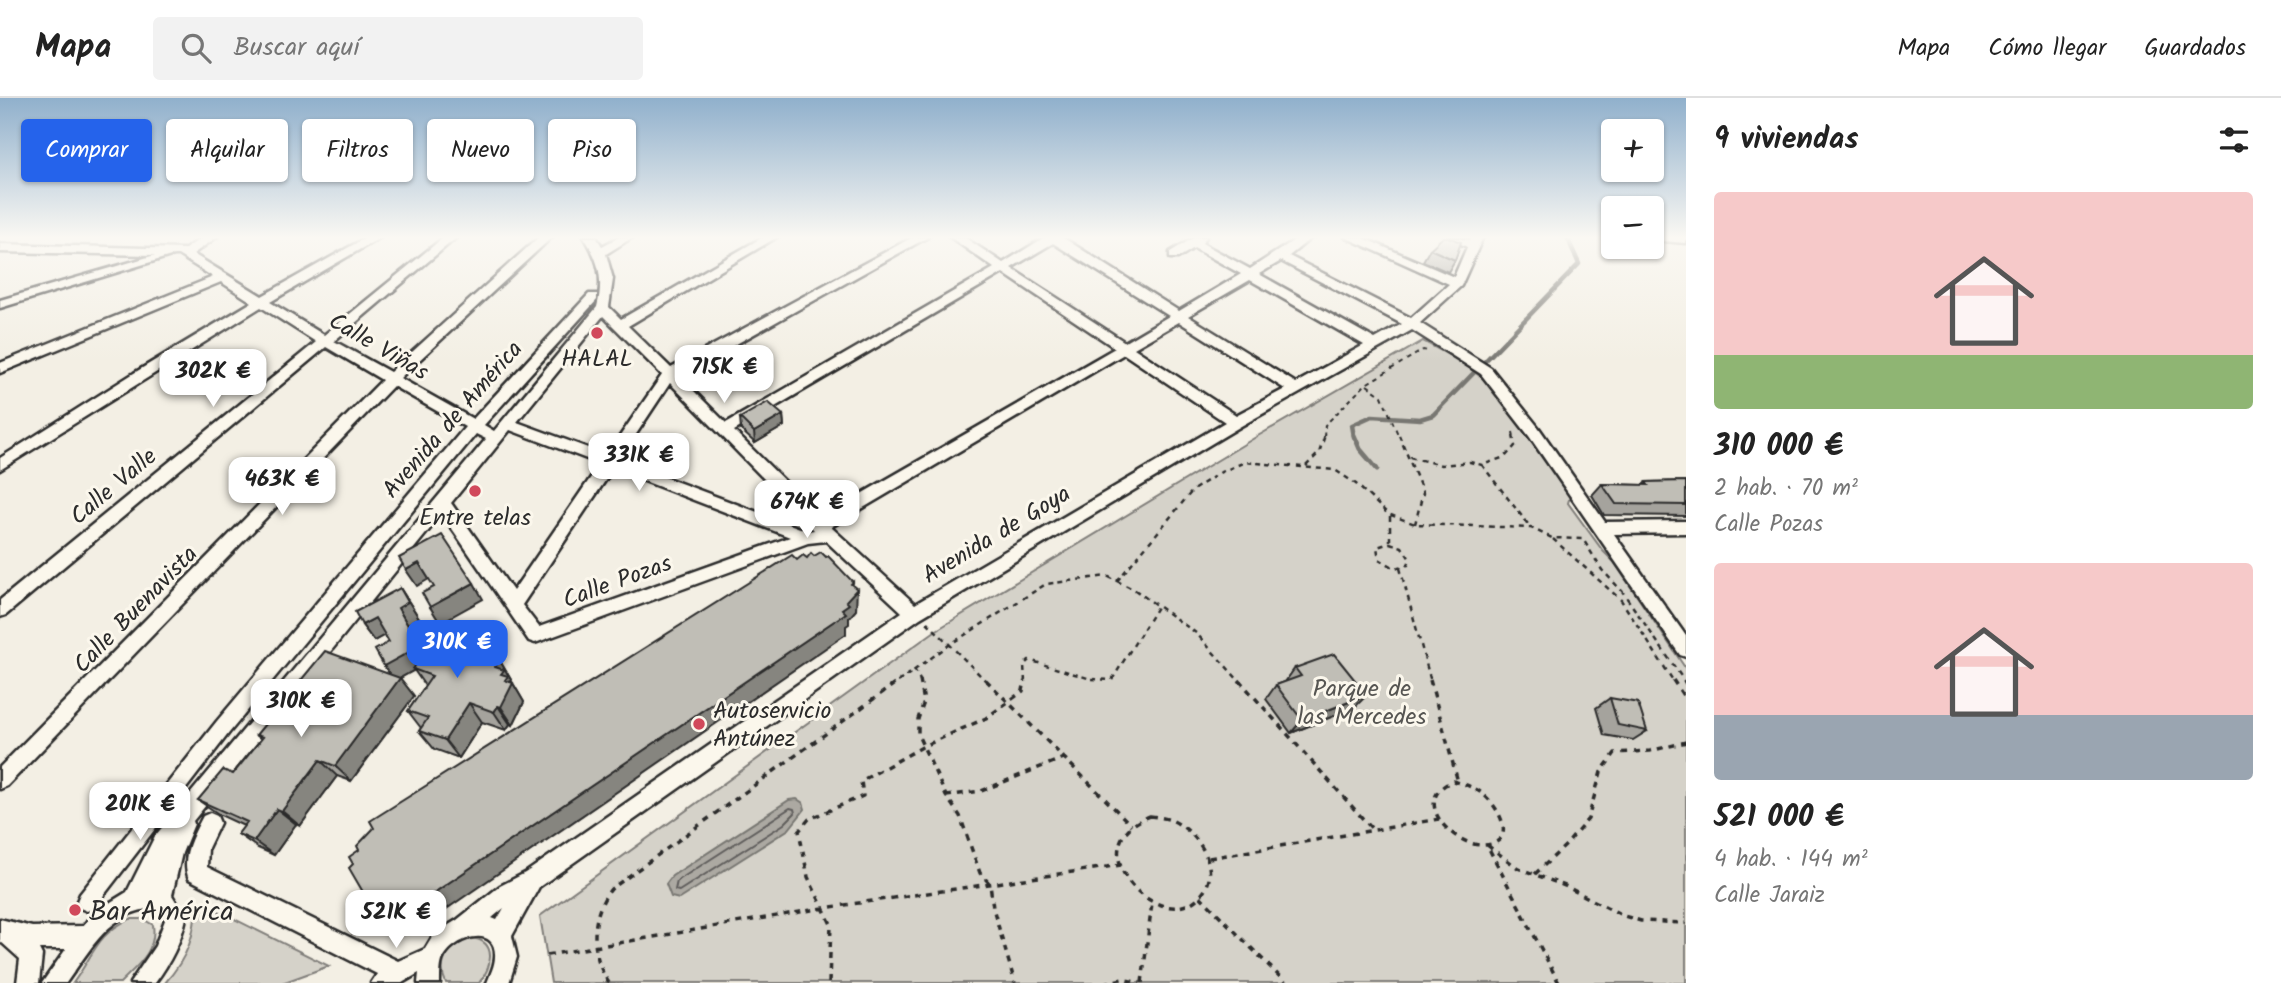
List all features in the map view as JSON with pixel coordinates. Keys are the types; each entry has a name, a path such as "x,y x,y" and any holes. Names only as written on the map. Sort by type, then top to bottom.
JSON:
{"street":[{"path":"0,287 4,302 91,278"},
{"path":"0,368 221,278"},
{"name":"Calle Viñas","path":"226,278 323,340 473,428 497,439"},
{"path":"0,465 127,381 301,278"},
{"name":"Calle Valle","path":"0,610 400,278"},
{"name":"Calle Buenavista","path":"0,780 391,379 500,278"},
{"path":"608,278 609,286 598,302 619,326 805,511 819,533 916,612"},
{"path":"619,326 700,278"},
{"path":"513,605 668,376 847,278"},
{"path":"724,430 986,278"},
{"path":"1019,278 1236,422"},
{"path":"1118,278 1297,390"},
{"path":"509,424 780,529 819,533 1241,278"},
{"path":"1256,278 1373,344"},
{"path":"1324,278 1412,324 1486,371 1602,528 1686,650"},
{"path":"1446,278 1457,283"},
{"name":"Avenida de Goya","path":"432,957 446,938 466,926 507,893 532,880 916,612 1236,422 1412,324 1459,278"},
{"name":"Avenida de América","path":"134,899 162,843 497,439 598,302"},
{"name":"Avenida de América","path":"87,901 223,727 473,428 598,302"},
{"name":"Calle Pozas","path":"443,504 535,636 819,533"},
{"path":"780,529 792,528 799,523 805,511"},
{"path":"1602,528 1686,527"},
{"path":"161,898 172,853 188,812"},
{"path":"210,823 198,847 196,872 390,978 432,957"},
{"name":"Avenida de Goya","path":"501,934 509,915 532,880"},
{"path":"52,983 100,920 134,899 161,898"},
{"path":"141,983 162,957 173,934 176,918 161,898"},
{"path":"466,926 479,924 491,927 501,934 507,948 506,966 498,983"},
{"path":"6,933 46,940 87,936"},
{"path":"6,933 31,955 28,983"},
{"path":"429,983 428,973 432,957"}],"path":[{"path":"1306,467 1321,454 1325,443 1325,425 1329,419 1356,397 1366,384 1423,350 1434,352"},
{"path":"1366,384 1382,396 1423,493 1421,506 1415,514 1415,524"},
{"path":"1409,456 1441,465 1470,462 1482,465 1505,457 1515,446 1513,425"},
{"path":"1117,581 1193,491 1221,472 1245,461 1335,470 1349,476 1377,507 1390,516 1415,524 1531,528 1552,538 1621,600 1686,700"},
{"path":"1482,465 1531,528"},
{"path":"1390,516 1390,543"},
{"path":"1552,538 1583,539 1602,570 1622,590 1686,684"},
{"path":"1390,543 1402,547 1409,555 1410,562 1400,568 1384,564 1377,555 1380,544 1390,543"},
{"path":"1400,568 1458,782"},
{"path":"609,983 605,978 597,946 599,905 611,889 948,645 1046,584 1070,579 1107,576 1158,606 1196,633 1373,830"},
{"path":"828,983 831,924 807,877 799,831 809,819 863,796 861,781 922,747 986,718 1023,691 1026,678 1024,664 1029,660 1048,663 1087,678 1112,680 1131,655 1145,623 1158,606"},
{"path":"916,612 1066,757 1131,825"},
{"path":"914,669 921,683 924,702 918,719 918,735 946,796 960,816 981,873 990,884 993,908 1015,983"},
{"path":"1535,874 1566,845 1588,819 1601,772 1615,753 1650,751 1686,742"},
{"path":"946,796 981,791 1066,757"},
{"path":"1458,782 1485,793 1501,814 1504,824 1497,842 1487,845 1463,841 1451,833 1439,819 1433,804 1433,795 1444,783 1458,782"},
{"path":"1150,816 1177,822 1202,843 1209,858 1207,888 1200,896 1184,905 1168,906 1152,901 1137,891 1127,879 1119,851 1121,838 1131,825 1150,816"},
{"path":"1209,858 1439,819"},
{"path":"1487,845 1518,868 1565,886 1624,916 1641,921 1686,923"},
{"path":"1487,845 1559,983"},
{"path":"547,955 824,908 1121,865"},
{"path":"1200,896 1286,983"},
{"path":"1104,983 1114,979 1128,979 1141,983 1152,901"}],"green space":[{"name":"Parque de las Mercedes","path":"1423,341 1460,361 1489,383 1570,496 1568,503 1614,562 1686,669 1686,983 551,983 540,916 935,631 1256,437"},
{"path":"196,900 329,966 282,983 165,983 180,964 189,944"},
{"path":"130,919 143,919 153,925 152,943 139,964 120,983 73,983 103,938"},
{"path":"471,938 480,940 489,949 487,970 479,983 446,983 443,968 447,955 451,949"}],"water":[{"path":"797,799 803,803 805,809 789,829 679,899 671,897 666,884 672,876 789,800"}],"building":[{"path":"768,402 783,415 754,432 740,418"},
{"path":"1686,481 1686,505 1616,504 1602,484 1648,485 1646,482"},
{"path":"442,535 474,583 430,607 422,593 434,587 419,563 406,570 399,558"},
{"path":"821,552 828,556 857,589 846,601 849,604 842,609 846,613 416,905 412,899 402,906 400,901 389,909 386,903 377,910 373,902 370,904 349,868 353,864 349,857 359,850 357,846 374,828 370,821 792,555 797,560 803,555 807,558 811,553 814,556"},
{"path":"400,588 408,602 398,608 411,631 423,625 431,640 384,666 375,650 389,642 375,618 362,625 355,612"},
{"path":"446,624 490,638 479,654 499,661 495,667 504,670 501,674 508,676 505,680 513,683 501,707 498,706 494,712 469,703 445,740 419,731 428,718 408,711 432,676 413,669"},
{"path":"325,651 400,678 335,766 320,760 282,811 277,809 254,841 238,834 247,822 198,800 223,770 233,774 263,737 256,735"},
{"path":"1334,654 1367,695 1302,720 1276,685 1301,676 1295,668"},
{"path":"1610,698 1638,703 1647,731 1618,725"}],"waterway":[{"path":"1354,437 1352,425 1372,416 1420,419 1433,415 1565,278"},
{"path":"1354,435 1360,449 1377,469"}],"place":[{"name":"HALAL","path":"597,333"},
{"name":"Entre telas","path":"475,491"},
{"name":"Autoservicio Antúnez","path":"699,724"},
{"name":"Bar América","path":"75,910"}]}
